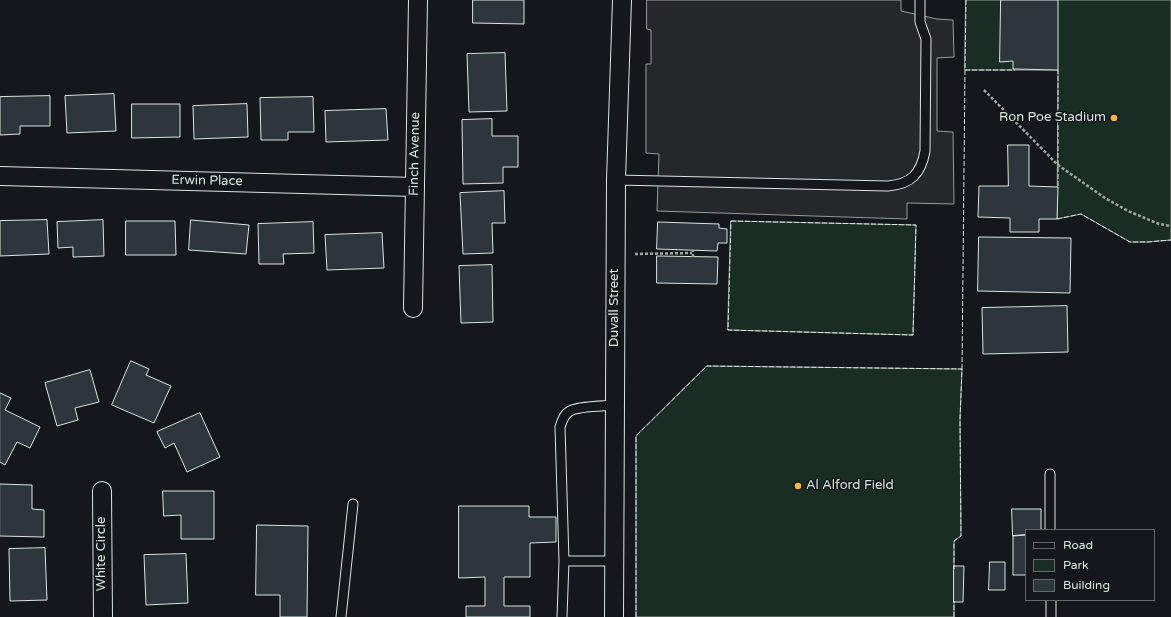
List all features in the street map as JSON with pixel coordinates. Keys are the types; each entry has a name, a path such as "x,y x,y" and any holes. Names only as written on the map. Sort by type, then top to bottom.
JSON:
{"street":[{"name":"Finch Avenue","path":"413,308 418,0"},
{"name":"Duvall Street","path":"614,617 616,180 622,0"},
{"name":"Erwin Place","path":"0,176 415,186"},
{"name":"White Circle","path":"102,491 103,617"}],"lane":[{"path":"616,180 888,186 905,183 913,178 922,166 925,151 926,39 920,22 920,0"},
{"path":"562,617 564,561 560,427 563,419 569,411 577,408 614,405"},
{"path":"1050,474 1050,529"},
{"path":"342,617 353,504"},
{"path":"564,561 615,562"},
{"path":"1051,601 1051,617"}],"path":[{"path":"984,90 1058,165 1105,198 1128,211 1159,224 1171,226"},
{"path":"634,254 693,254"}],"green space":[{"name":"Ron Poe Stadium","path":"966,0 1171,0 1171,240 1130,242 1081,214 1057,219 1058,70 965,70"},
{"path":"731,221 916,225 913,335 728,330"},
{"name":"Al Alford Field","path":"707,366 962,369 960,419 961,536 954,541 954,617 636,617 636,436"}],"shaded area":[{"path":"647,0 901,0 901,11 937,19 953,20 954,57 937,58 937,131 953,132 954,204 907,203 907,219 657,211 659,154 646,153 646,64 651,64 651,30 647,29"}],"building":[{"path":"473,0 524,0 524,24 473,23"},
{"path":"1001,0 1058,0 1058,70 1013,69 1013,61 1000,62"},
{"path":"505,53 507,111 469,112 467,54"},
{"path":"114,94 116,131 67,133 65,96"},
{"path":"50,96 50,126 20,126 20,134 0,135 0,97"},
{"path":"313,97 314,132 288,132 288,140 261,140 260,98"},
{"path":"132,104 180,104 180,137 132,138"},
{"path":"247,104 248,137 194,139 193,106"},
{"path":"386,109 388,140 326,142 325,111"},
{"path":"492,119 492,136 518,136 518,167 503,167 503,183 463,184 462,120"},
{"path":"1008,145 1029,145 1029,186 1058,187 1057,219 1039,219 1039,232 1010,232 1010,218 978,217 979,186 1008,186"},
{"path":"504,191 505,223 492,223 493,253 463,254 460,193"},
{"path":"47,220 49,254 0,256 0,221"},
{"path":"103,220 104,256 73,257 73,247 58,248 57,222"},
{"path":"191,220 249,225 246,254 189,250"},
{"path":"126,221 175,221 176,255 126,255"},
{"path":"313,222 314,253 283,254 284,264 259,264 258,224"},
{"path":"658,222 719,224 719,228 727,229 727,243 718,243 717,251 657,249"},
{"path":"382,233 384,268 327,270 325,235"},
{"path":"979,237 1071,238 1070,293 978,291"},
{"path":"657,256 718,257 717,284 657,283"},
{"path":"492,265 493,322 461,323 459,266"},
{"path":"1067,306 1068,352 983,354 982,308"},
{"path":"131,361 149,369 146,375 171,386 154,423 112,405"},
{"path":"90,370 99,402 75,408 78,420 57,426 45,383"},
{"path":"0,393 11,398 5,410 40,427 30,448 17,442 5,465 0,462"},
{"path":"200,413 220,457 187,472 174,443 165,448 157,432"},
{"path":"0,484 32,485 32,509 44,510 44,537 0,536"},
{"path":"163,491 214,491 214,539 181,539 181,515 164,516"},
{"path":"459,506 529,506 529,517 556,517 556,542 530,543 530,577 504,577 504,606 530,606 530,617 466,617 466,606 485,606 485,577 459,578"},
{"path":"1012,509 1041,509 1041,529 1025,529 1025,535 1013,536"},
{"path":"257,525 308,526 307,617 280,617 280,595 256,595"},
{"path":"1025,535 1025,575 1013,575 1013,536"},
{"path":"45,548 47,600 10,601 9,549"},
{"path":"186,554 188,603 146,605 144,555"},
{"path":"990,562 1005,562 1005,590 989,590"},
{"path":"954,566 964,566 963,602 954,602"}],"fence":[{"path":"966,0 965,70 1015,70"},
{"path":"962,369 965,70"},
{"path":"1057,70 1058,187"},
{"path":"1057,219 1081,214 1130,242 1171,240"},
{"path":"731,221 916,225 913,335 728,330 731,221"},
{"path":"636,617 636,436 707,366 962,369 960,419 961,536 954,541 954,569"},
{"path":"954,601 954,617"}],"place":[{"name":"Ron Poe Stadium","path":"1114,118"},
{"name":"Al Alford Field","path":"798,486"}]}
